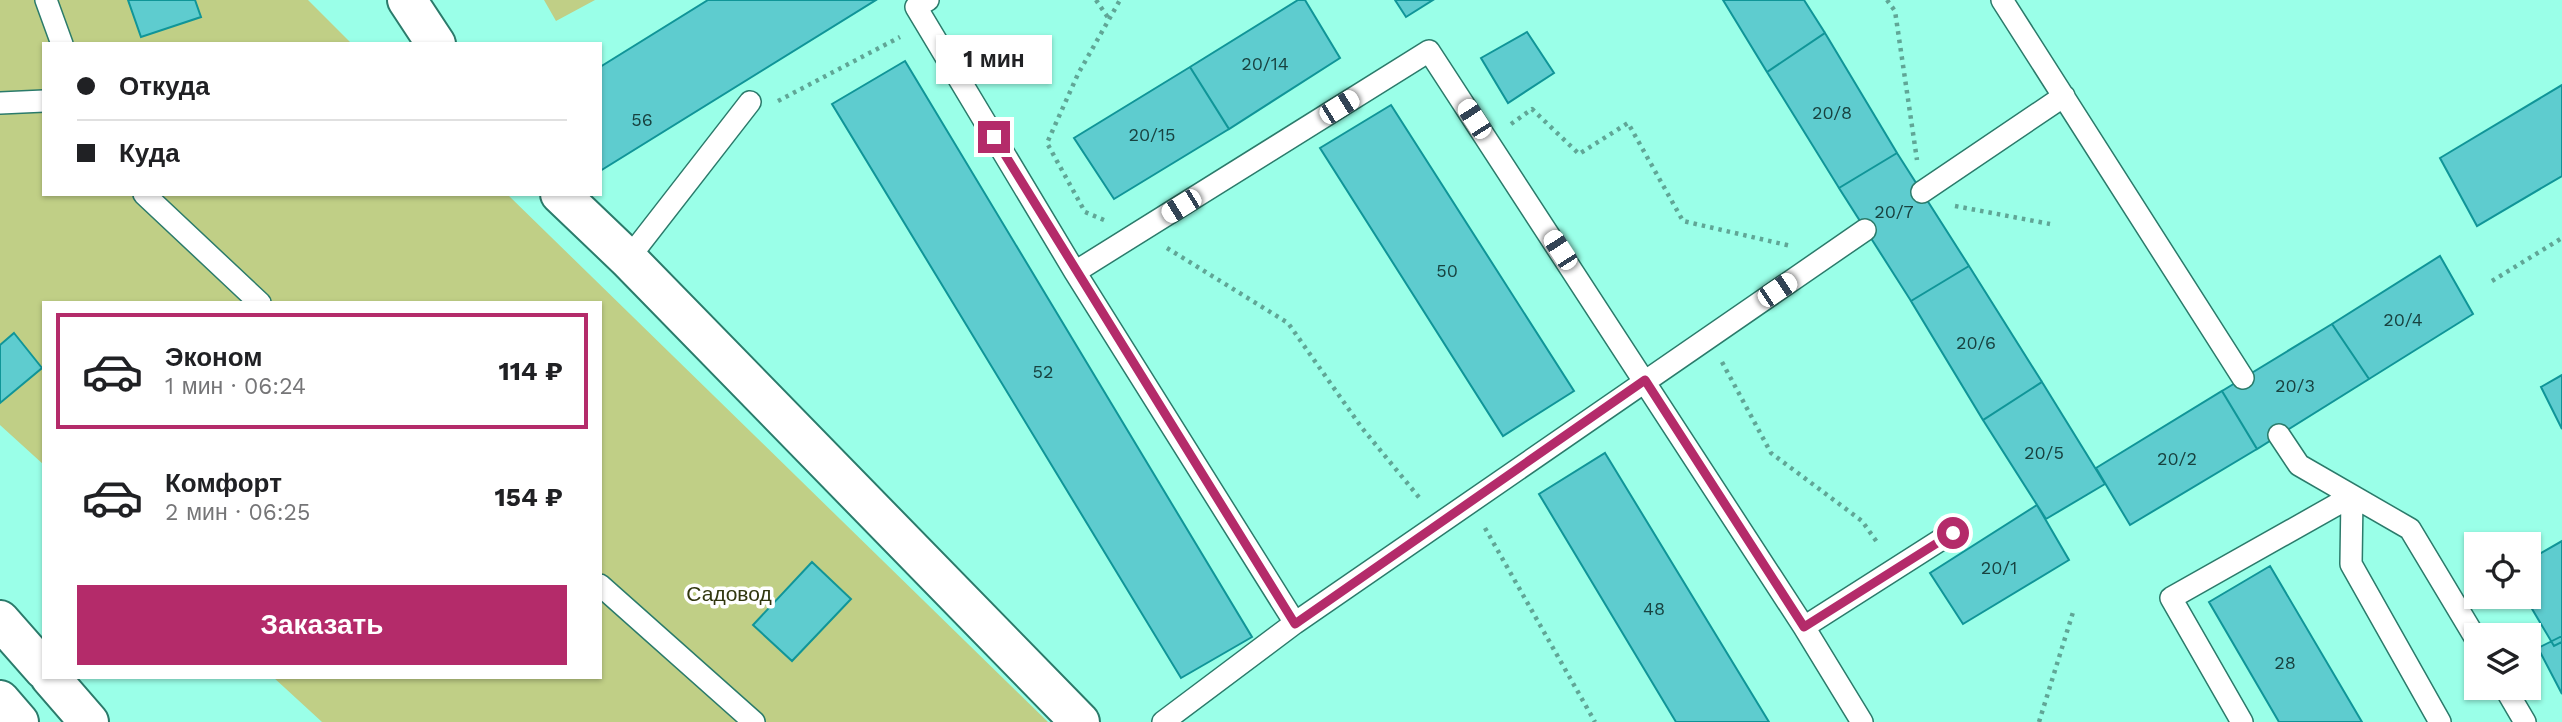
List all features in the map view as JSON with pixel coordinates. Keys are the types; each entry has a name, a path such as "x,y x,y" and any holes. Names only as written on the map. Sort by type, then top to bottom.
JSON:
{"street":[{"path":"407,0 435,42"},
{"path":"562,196 628,259 1080,722"},
{"path":"0,620 42,668"},
{"path":"52,679 89,722"},
{"path":"0,700 19,722"}],"lane":[{"path":"46,0 61,42"},
{"path":"928,0 916,7 1075,272 1295,624"},
{"path":"2002,0 2243,378"},
{"path":"1075,272 1429,51 1645,380 1862,722"},
{"path":"1922,192 2064,96"},
{"path":"0,103 42,101"},
{"path":"628,259 750,102"},
{"path":"146,196 258,301"},
{"path":"1163,722 1295,624 1866,230"},
{"path":"2279,435 2299,465 2410,528 2466,623"},
{"path":"2242,722 2171,598 2352,496"},
{"path":"2352,496 2351,564 2440,722"},
{"path":"1804,627 1953,533"},
{"path":"602,587 754,722"},
{"path":"2512,700 2525,722"}],"path":[{"path":"1096,0 1109,19"},
{"path":"1120,0 1078,74 1047,143 1085,212 1171,250 1288,323 1362,428 1440,523"},
{"path":"1887,0 1895,11 1922,192"},
{"path":"776,102 878,49"},
{"path":"1532,109 1579,154 1628,123 1683,221 1782,242"},
{"path":"1973,208 2050,224"},
{"path":"2492,281 2562,238"},
{"path":"1731,382 1771,453 1862,521"},
{"path":"1479,518 1595,722"},
{"path":"2039,722 2074,608"}],"green space":[{"name":"Садовод","path":"0,0 308,0 350,42 42,42 42,196 509,196 1048,722 322,722 275,679 602,679 602,301 42,301 42,463 0,425"},
{"path":"544,0 595,0 556,21"}],"building":[{"path":"128,0 195,0 201,17 141,37"},
{"path":"708,0 876,0 602,170 602,66"},
{"path":"1298,0 1305,0 1340,58 1229,129 1190,67"},
{"path":"1395,0 1433,0 1406,17"},
{"path":"1723,0 1804,0 1825,33 1767,72"},
{"path":"1527,32 1554,73 1508,103 1481,58"},
{"path":"1825,33 1897,153 1839,188 1767,72"},
{"path":"905,61 1252,637 1181,678 832,104"},
{"path":"1190,67 1229,129 1114,199 1074,138"},
{"path":"2562,85 2562,176 2477,226 2440,158"},
{"path":"1391,105 1574,391 1503,436 1320,148"},
{"path":"1897,153 1969,266 1911,301 1839,188"},
{"path":"2440,256 2473,314 2369,379 2332,324"},
{"path":"1969,266 2042,382 1983,420 1911,301"},
{"path":"2332,324 2369,379 2257,449 2222,391"},
{"path":"14,333 42,368 0,403 0,345"},
{"path":"2562,375 2562,429 2541,387"},
{"path":"2042,382 2105,484 2046,519 1983,420"},
{"path":"2222,391 2257,449 2130,525 2096,468"},
{"path":"1605,453 1769,722 1676,722 1539,494"},
{"path":"2037,505 2069,560 1963,624 1930,573"},
{"path":"2562,541 2562,642 2554,646 2532,609 2541,609 2541,553"},
{"path":"812,562 851,599 792,661 753,625"},
{"path":"2270,566 2362,722 2279,722 2209,602"},
{"path":"2562,636 2562,694 2541,654 2541,646"}],"route":[{"path":"994,137 1295,624 1645,380 1804,627 1953,533"}]}
